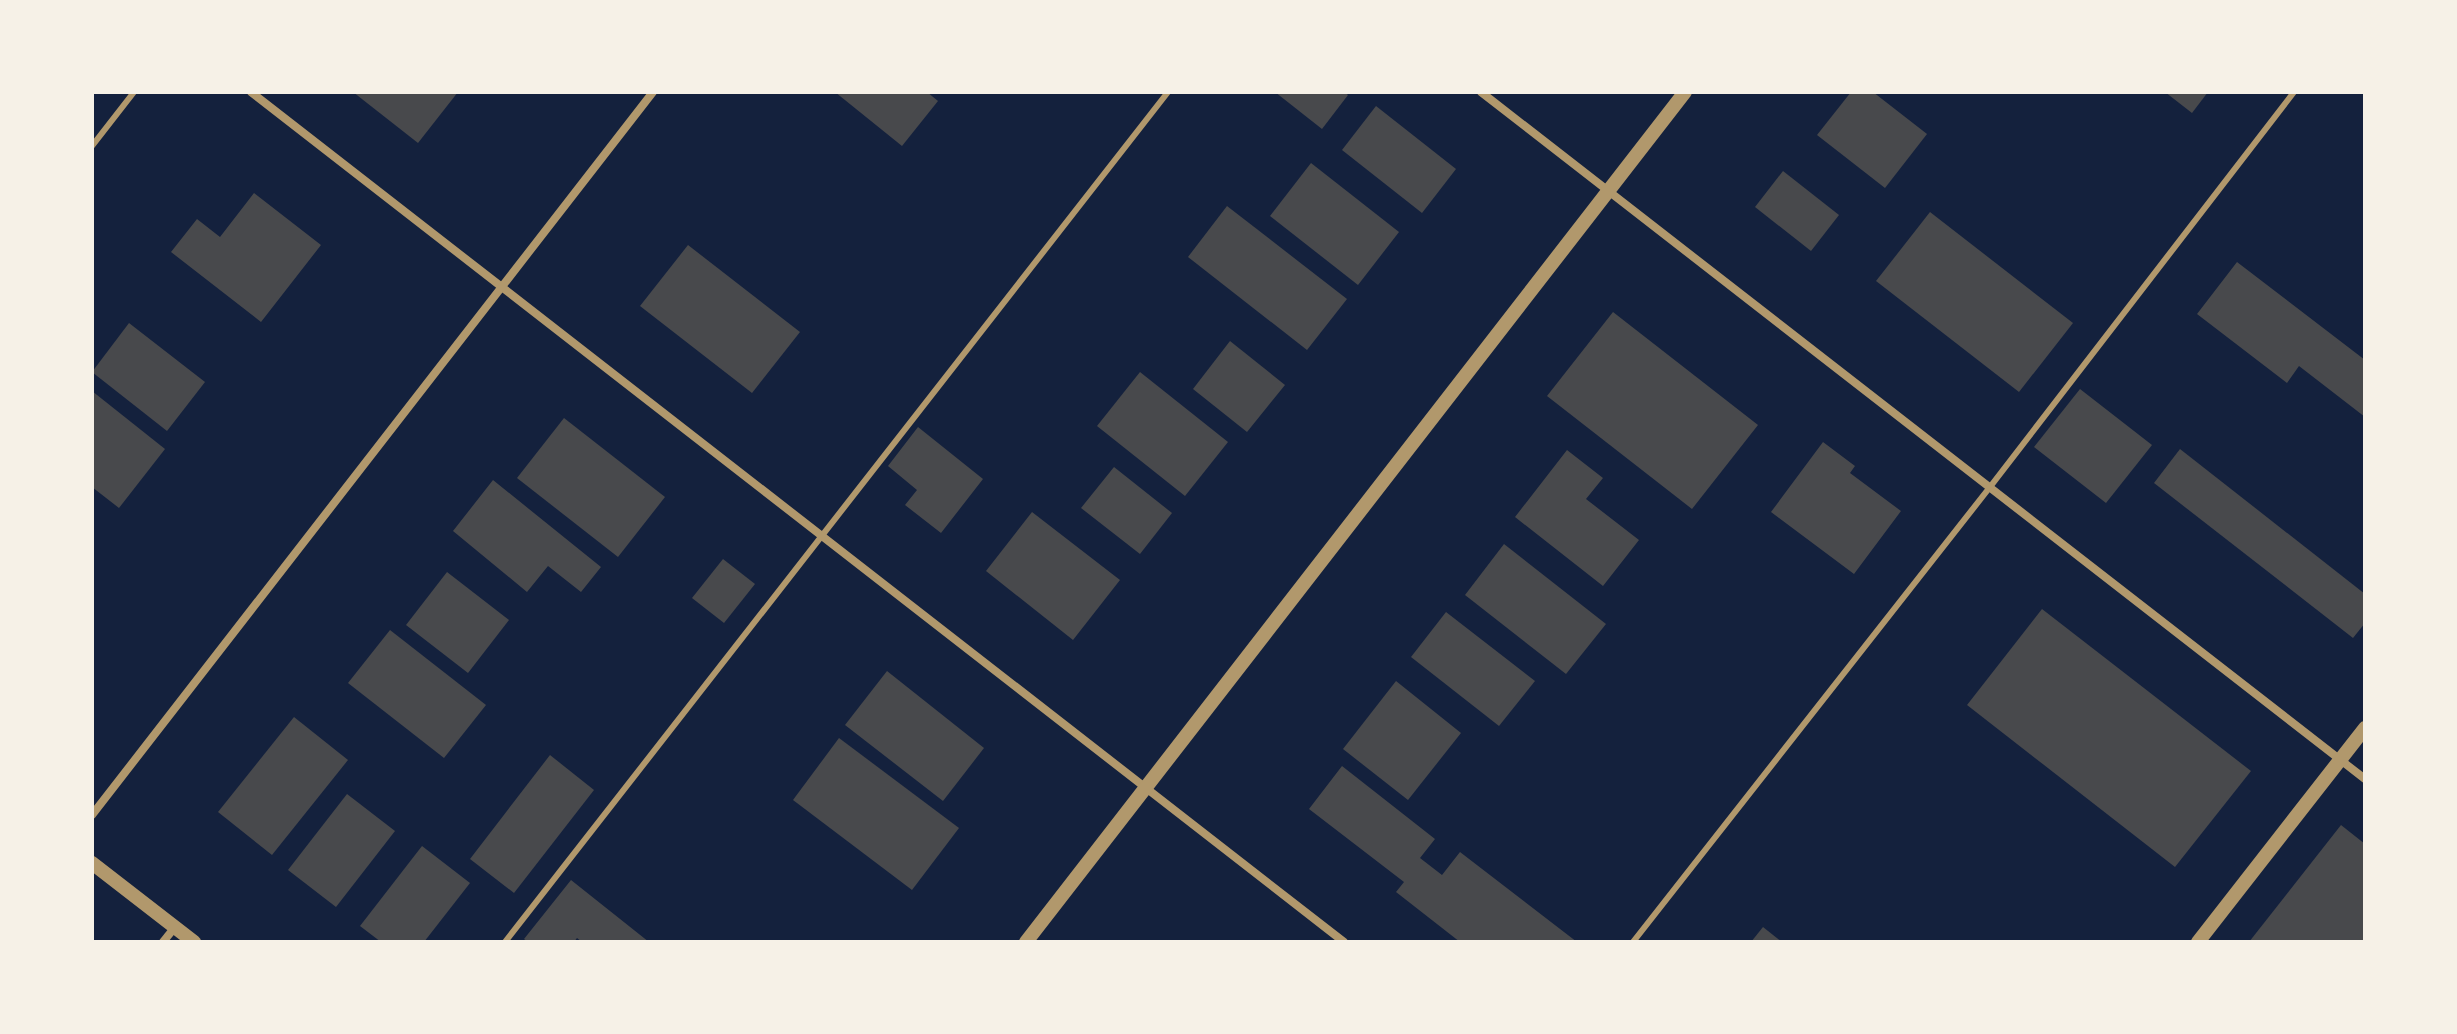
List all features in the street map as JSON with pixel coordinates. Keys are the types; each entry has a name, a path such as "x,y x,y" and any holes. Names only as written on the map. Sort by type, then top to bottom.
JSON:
{"street":[{"path":"251,92 1344,942"},
{"path":"92,815 653,92"},
{"path":"1481,92 2365,779"},
{"path":"1026,942 1685,92"},
{"path":"2198,942 2365,728"},
{"path":"92,863 194,942"},
{"path":"163,942 175,927"}],"lane":[{"path":"92,146 134,92"},
{"path":"505,942 1168,92"},
{"path":"1633,942 1990,487 2294,92"}],"building":[{"path":"353,92 458,92 418,143"},
{"path":"835,92 927,92 938,101 902,146"},
{"path":"1275,92 1344,92 1348,95 1322,129"},
{"path":"1851,92 1873,92 1927,134 1885,188 1817,135"},
{"path":"2165,92 2208,92 2192,113"},
{"path":"1376,106 1456,169 1422,213 1342,150"},
{"path":"1311,163 1399,232 1358,285 1270,216"},
{"path":"1783,171 1839,215 1811,251 1755,207"},
{"path":"254,193 321,245 261,322 171,252 197,219 220,237"},
{"path":"1227,206 1347,299 1307,350 1188,257"},
{"path":"1930,212 2073,323 2019,392 1876,281"},
{"path":"688,245 800,332 752,393 640,306"},
{"path":"2237,262 2365,360 2365,417 2299,366 2287,383 2197,314"},
{"path":"1613,312 1758,425 1692,509 1547,396"},
{"path":"129,323 205,382 167,431 92,372"},
{"path":"1230,341 1285,385 1247,432 1193,389"},
{"path":"1140,372 1228,442 1185,496 1097,426"},
{"path":"2080,389 2152,445 2106,503 2034,447"},
{"path":"92,391 165,449 119,508 92,487"},
{"path":"564,418 665,497 618,557 517,478"},
{"path":"918,427 983,479 941,533 905,505 917,490 888,466"},
{"path":"1823,442 1855,466 1850,473 1901,511 1854,574 1771,512"},
{"path":"2180,449 2365,594 2365,623 2353,638 2154,483"},
{"path":"1567,450 1603,478 1586,499 1639,540 1603,586 1515,517"},
{"path":"1114,467 1172,513 1140,554 1081,508"},
{"path":"493,480 601,567 581,592 548,566 527,592 453,531"},
{"path":"1032,512 1120,580 1073,640 986,571"},
{"path":"1504,544 1606,624 1566,674 1465,595"},
{"path":"723,559 755,584 724,623 692,598"},
{"path":"447,572 509,620 468,673 406,625"},
{"path":"2042,609 2251,771 2175,867 1967,705"},
{"path":"1446,612 1535,681 1499,726 1411,657"},
{"path":"390,630 486,705 444,758 348,683"},
{"path":"887,671 984,748 943,801 845,725"},
{"path":"1396,681 1461,733 1408,800 1343,749"},
{"path":"294,717 348,760 272,855 218,812"},
{"path":"839,738 959,828 912,890 793,800"},
{"path":"550,755 594,790 514,893 470,859"},
{"path":"1342,766 1435,839 1420,858 1442,875 1460,852 1577,942 1460,942 1396,892 1404,882 1309,809"},
{"path":"347,794 395,831 336,907 288,870"},
{"path":"2341,825 2365,844 2365,942 2249,942"},
{"path":"422,846 470,883 424,942 381,942 360,926"},
{"path":"571,880 649,942 582,942 577,938 574,942 528,942 524,939"},
{"path":"1763,927 1782,942 1751,942"}]}
